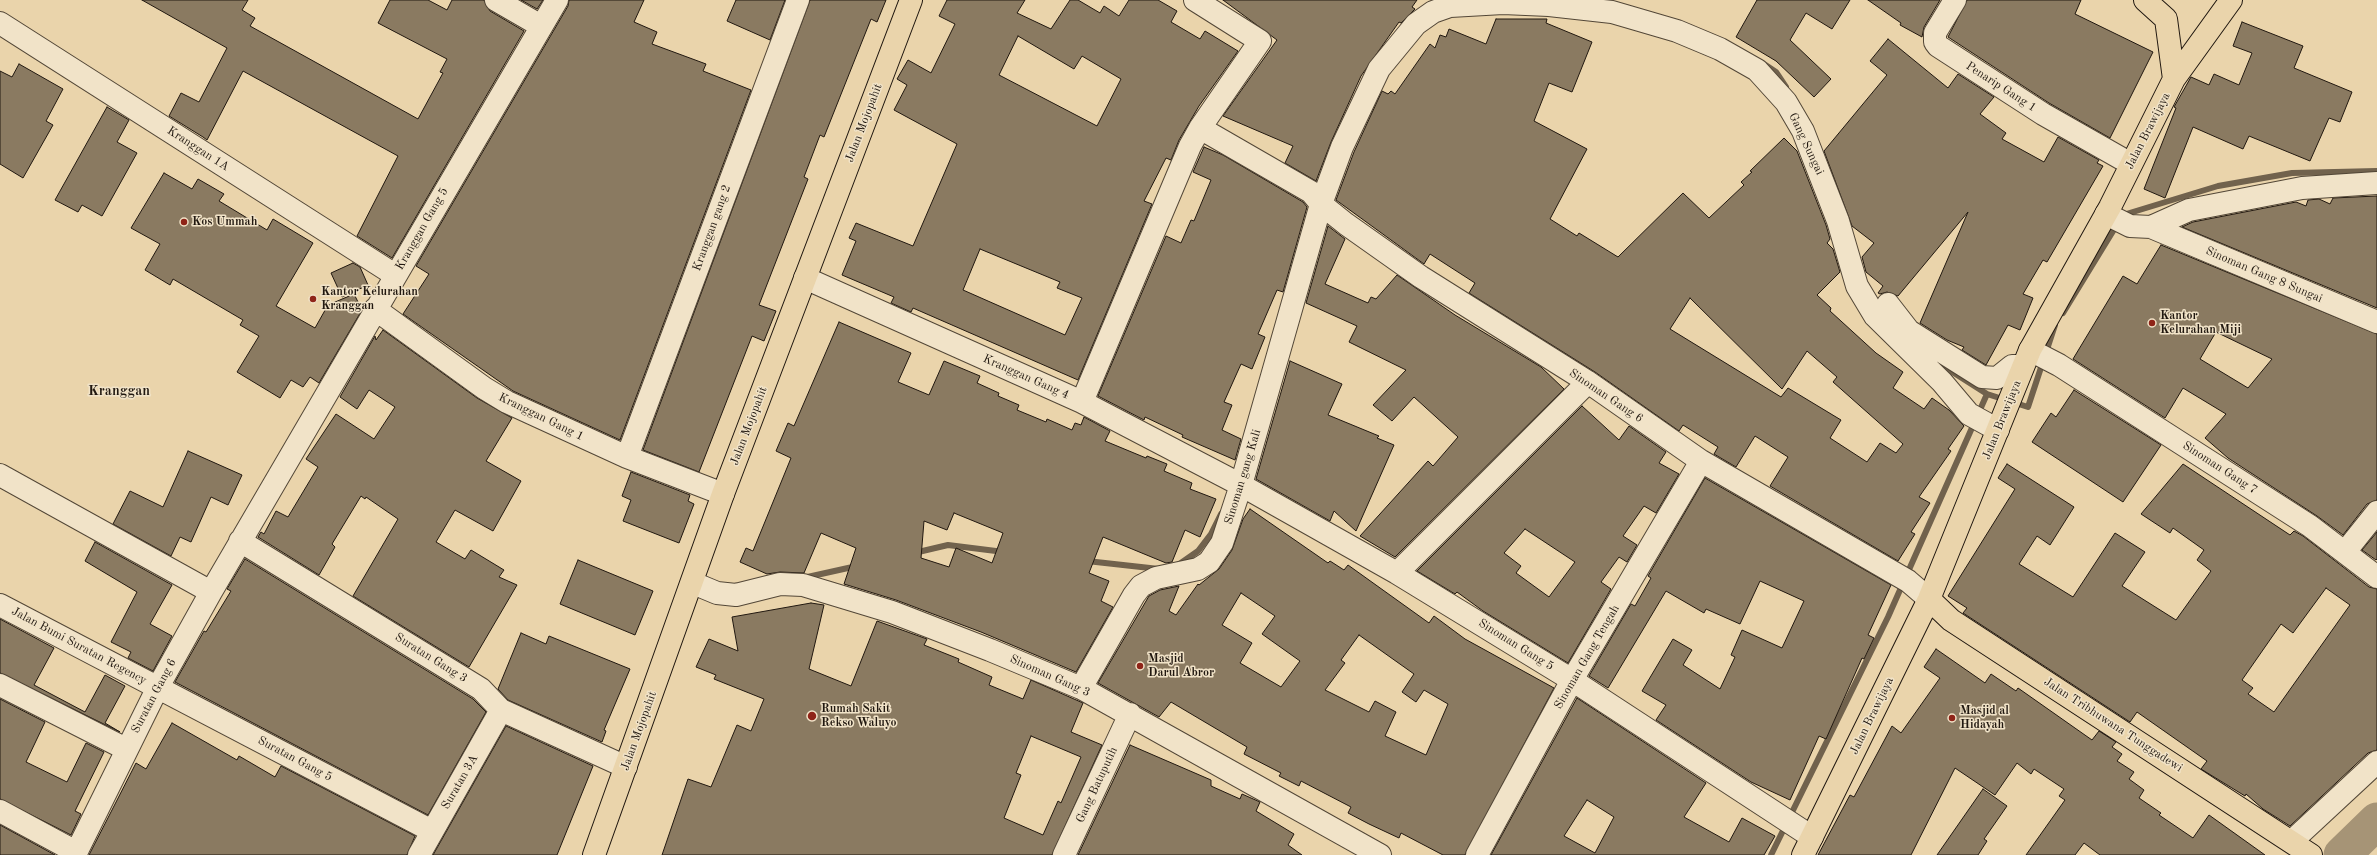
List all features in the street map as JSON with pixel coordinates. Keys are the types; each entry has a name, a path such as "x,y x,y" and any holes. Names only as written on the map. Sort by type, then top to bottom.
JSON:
{"main road":[{"name":"Jalan Mojopahit","path":"594,855 693,583 723,494 910,0"},
{"path":"2145,0 2166,18 2174,79"},
{"name":"Jalan Brawijaya","path":"1808,846 1929,599 1987,422 2126,221 2131,164 2174,79 2231,0"},
{"name":"Jalan Tribhuwana Tunggadewi","path":"1929,599 1951,620 2301,847"}],"street":[{"path":"496,0 541,26"},
{"name":"Kranggan Gang 5","path":"240,541 557,0"},
{"name":"Kranggan gang 2","path":"627,458 798,0"},
{"path":"1082,402 1200,128 1260,41 1195,0"},
{"name":"Penarip Gang 1","path":"1955,0 1935,33 1935,42 1938,46 2043,114 2131,164"},
{"name":"Gang Sungai","path":"1316,198 1379,69 1416,24 1433,12 1450,6 1503,3 1549,4 1612,12 1677,31 1720,49 1757,70 1786,102 1803,131 1838,222 1858,286 1875,316 1942,382 1987,422"},
{"name":"Kranggan 1A","path":"0,23 395,275"},
{"name":"Sinoman Gang 6","path":"1200,128 1316,198 1420,277 1588,382 1701,461 1903,579 1929,599"},
{"path":"2126,221 2302,188 2377,183"},
{"name":"Sinoman gang Kali","path":"1081,688 1141,586 1156,578 1198,569 1217,552 1222,543 1241,485 1316,198"},
{"name":"Sinoman Gang 8 Sungai","path":"2126,221 2377,322"},
{"name":"Kranggan Gang 4","path":"805,278 1082,402 1241,485"},
{"path":"1888,304 1909,331 1982,377 1997,378 2012,366 2027,363"},
{"name":"Kranggan Gang 1","path":"375,309 484,388 507,402 627,458 723,494"},
{"name":"Sinoman Gang 7","path":"2027,363 2059,365 2310,526 2377,577"},
{"path":"1397,573 1588,382"},
{"name":"Sinoman Gang Tengah","path":"1477,855 1572,680 1701,461"},
{"path":"0,475 211,592"},
{"name":"Sinoman Gang 5","path":"1241,485 1397,573 1572,680 1788,820 1808,846"},
{"path":"2345,552 2377,512"},
{"name":"Suratan Gang 6","path":"76,853 126,749 158,687 240,541"},
{"name":"Suratan Gang 3","path":"240,541 481,689 501,710 626,767"},
{"name":"Sinoman Gang 3","path":"693,583 717,593 736,594 780,584 803,585 892,612 1081,688 1380,855"},
{"name":"Jalan Bumi Suratan Regency","path":"0,605 158,687"},
{"path":"0,685 126,749"},
{"name":"Suratan Gang 5","path":"158,687 432,831"},
{"name":"Suratan 3A","path":"419,855 501,710"},
{"name":"Gang Batuputih","path":"1064,855 1130,714"},
{"path":"2301,847 2377,762"},
{"path":"0,811 76,853"}],"building":[{"path":"142,0 248,0 242,10 255,18 250,26 418,119 443,73 440,72 447,59 378,23 390,0 428,0 447,10 452,0 484,0 490,11 524,31 392,258 357,236 398,156 243,71 207,140 169,116 181,93 199,102 227,48"},
{"path":"521,0 543,0 537,9"},
{"path":"569,0 644,0 634,22 657,32 652,44 706,64 703,71 751,90 620,440 513,391 403,314 429,274 416,266 568,6"},
{"path":"736,0 785,0 770,40 727,21"},
{"path":"810,0 886,0 877,22 871,19 824,137 820,135 804,177 808,179 759,305 776,311 764,341 752,336 699,472 643,450"},
{"path":"947,0 1025,0 1017,13 1051,29 1070,0 1078,0 1100,13 1104,6 1119,16 1129,0 1158,0 1177,11 1171,22 1200,39 1205,31 1238,51 1199,106 1179,140 1171,160 1166,158 1144,201 1152,204 1078,380 913,308 911,312 891,303 894,297 842,275 856,241 849,238 856,223 913,246 957,144 894,110 907,85 897,79 908,60 931,73 955,24 939,16","holes":["1018,36 1074,69 1082,56 1121,79 1097,126 999,75","980,249 1060,282 1057,288 1082,298 1065,335 963,290"]},
{"path":"1223,0 1417,0 1412,7 1415,9 1401,23 1399,22 1361,76 1331,142 1316,181 1285,163 1293,146 1223,116 1277,40"},
{"path":"1757,0 1850,0 1832,29 1806,13 1790,40 1831,79 1814,97 1776,61 1736,37"},
{"path":"1868,0 1940,0 1924,27 1922,37 1900,25 1901,23"},
{"path":"1967,0 2081,0 2075,14 2153,52 2110,138 2049,103 1948,37"},
{"path":"1496,19 1547,19 1546,23 1592,42 1572,92 1549,83 1534,121 1587,149 1550,219 1577,236 1579,233 1618,257 1683,193 1709,218 1744,185 1741,182 1752,172 1750,171 1784,138 1797,151 1826,225 1830,239 1827,243 1833,249 1840,272 1817,295 1831,308 1830,311 1876,353 1903,372 1893,388 1924,409 1932,398 1949,410 1964,426 1948,449 1951,451 1919,497 1930,503 1911,532 1915,534 1898,561 1770,486 1788,457 1755,436 1736,467 1714,454 1718,447 1683,425 1679,431 1595,372 1469,293 1475,283 1430,254 1424,264 1336,200 1354,152 1382,91 1388,94 1391,91 1395,94 1430,44 1435,48 1440,35 1446,37 1449,29 1486,44","holes":["1690,298 1782,389 1807,351 1837,377 1833,382 1903,444 1896,453 1880,443 1867,462 1830,438 1841,420 1788,388 1781,397 1670,329"]},
{"path":"2242,22 2303,46 2294,68 2352,92 2340,122 2329,118 2310,161 2249,136 2243,149 2193,127 2165,198 2144,189 2176,108 2174,107 2191,77 2209,85 2214,74 2239,85 2252,53 2233,46"},
{"path":"1888,39 1948,88 1958,74 1994,97 1980,114 2006,133 2002,139 2044,162 2058,137 2099,160 2097,163 2103,166 2047,262 2043,260 2023,294 2033,298 2020,330 2008,325 1986,365 1962,350 1964,347 1947,340 1920,323 1968,212 1898,296 1887,292 1880,294 1878,293 1883,286 1866,272 1862,257 1874,243 1852,226 1824,151 1887,75 1870,61"},
{"path":"19,64 63,89 46,121 53,125 23,178 0,164 0,71 12,77"},
{"path":"107,107 129,120 117,142 137,153 102,216 82,205 78,212 55,200"},
{"path":"1204,147 1223,155 1303,202 1307,207 1283,292 1277,290 1258,334 1265,337 1252,369 1241,364 1224,402 1232,405 1222,430 1241,439 1235,460 1182,437 1183,435 1145,417 1144,420 1098,396 1166,236 1181,243 1191,220 1194,221 1211,180 1193,172"},
{"path":"164,173 192,189 198,179 224,194 219,201 267,230 273,219 313,243 276,306 315,328 328,305 354,294 362,310 319,383 310,377 303,387 291,380 280,398 237,372 259,336 240,325 243,320 173,279 170,285 145,270 160,244 131,228"},
{"path":"2377,196 2377,308 2182,227 2193,222 2296,202 2306,206 2308,200 2319,199 2330,204 2333,198"},
{"path":"1328,226 1345,239 1325,284 1368,303 1371,297 1376,299 1397,275 1455,315 1541,367 1564,389 1395,557 1360,536 1428,461 1433,466 1458,437 1414,397 1392,421 1373,405 1406,370 1349,342 1357,326 1306,303"},
{"path":"2161,245 2377,334 2377,500 2367,504 2343,535 2317,516 2228,458 2205,438 2226,414 2183,388 2165,418 2073,359 2123,276 2137,284","holes":["2216,332 2272,359 2248,388 2200,359"]},
{"path":"353,263 360,267 368,285 342,297 331,273"},
{"path":"839,322 911,353 898,382 929,395 944,361 980,376 977,383 999,393 998,396 1019,405 1017,410 1046,422 1047,419 1072,430 1075,423 1081,425 1084,417 1110,431 1105,441 1146,458 1147,456 1167,464 1164,471 1192,483 1190,489 1216,499 1200,537 1185,530 1172,562 1166,563 1103,537 1089,573 1109,581 1101,601 1113,607 1076,672 981,632 896,600 844,584 856,548 821,533 804,573 780,572 767,574 740,562 746,548 753,551 791,458 776,451 788,423 794,426","holes":["954,513 1003,533 992,563 956,548 949,567 921,558 924,521 947,530"]},
{"path":"383,330 477,398 512,418 486,461 521,481 493,531 455,510 436,542 465,559 471,550 504,570 499,577 517,585 469,667 353,596 398,519 366,497 365,499 361,496 332,544 335,547 319,575 258,537 261,532 264,534 276,511 288,517 318,467 306,459 336,414 374,439 395,407 369,390 357,409 340,397 375,336 376,340"},
{"path":"1290,361 1342,384 1328,415 1379,436 1377,438 1394,445 1356,531 1334,511 1330,521 1256,479"},
{"path":"2074,390 2161,445 2123,502 2032,442 2051,413 2056,417"},
{"path":"1582,406 1619,440 1629,426 1666,452 1659,463 1679,474 1656,513 1644,506 1623,536 1637,545 1627,562 1619,557 1601,582 1611,589 1568,663 1483,611 1457,592 1455,594 1417,571","holes":["1525,529 1575,562 1549,597 1516,573 1521,566 1504,553"]},
{"path":"188,451 242,475 228,505 211,497 191,542 180,537 171,556 113,524 130,491 163,507"},
{"path":"2007,464 2074,507 2050,545 2037,536 2019,564 2073,597 2115,533 2145,552 2122,586 2176,620 2211,571 2197,560 2204,550 2173,528 2170,533 2141,514 2183,464 2290,535 2294,531 2303,536 2369,587 2377,589 2377,750 2368,753 2290,826 2263,809 2246,794 2245,796 2201,769 2207,761 2137,712 2130,722 1963,613 1967,608 1948,596 2015,489 1998,478","holes":["2326,588 2350,605 2274,712 2248,694 2253,688 2242,680 2281,624 2293,633"]},
{"path":"631,472 690,495 688,501 694,504 679,543 623,521 631,500 622,496"},
{"path":"1705,478 1891,585 1868,635 1874,638 1864,659 1862,658 1826,739 1819,736 1790,800 1751,782 1656,720 1666,705 1642,691 1673,639 1692,650 1683,665 1720,689 1735,657 1731,655 1742,630 1782,648 1804,601 1760,581 1740,624 1706,609 1704,613 1666,591 1608,688 1589,676 1631,604 1635,606 1651,578 1648,576"},
{"path":"1250,509 1328,563 1330,561 1344,570 1348,565 1429,623 1434,616 1465,639 1554,688 1465,855 1443,855 1401,833 1399,838 1369,824 1348,813 1351,807 1301,781 1299,786 1279,776 1281,773 1244,754 1247,747 1171,702 1159,717 1098,683 1149,596 1160,590 1179,586 1169,611 1176,615 1198,584 1199,585 1219,569 1232,550 1243,519","holes":["1241,593 1275,616 1262,634 1300,661 1281,687 1240,663 1252,643 1222,625","1359,635 1414,674 1402,692 1416,702 1424,690 1448,704 1426,755 1385,736 1396,712 1375,701 1369,712 1325,690 1345,663 1341,660"]},
{"path":"2377,532 2377,559 2376,560 2362,550"},
{"path":"95,542 172,585 150,624 172,636 153,671 128,658 131,652 111,642 137,592 85,561"},
{"path":"245,559 473,699 486,712 428,815 175,682 204,631 206,632 231,591 227,589"},
{"path":"578,560 653,591 635,635 560,604"},
{"path":"811,603 824,605 809,669 851,686 877,621 927,639 924,645 959,659 958,662 992,677 989,685 1023,699 1031,680 1083,703 1071,732 1102,745 1052,855 662,855 688,779 711,787 737,725 751,731 764,699 714,679 716,675 696,667 709,639 738,651 732,617","holes":["1031,736 1081,757 1061,803 1058,801 1043,835 1004,818 1021,775 1016,773"]},
{"path":"0,619 54,648 34,685 85,712 105,675 125,686 105,723 120,732 0,673"},
{"path":"521,633 546,644 549,636 630,669 604,730 606,731 602,742 508,700 498,689"},
{"path":"1936,649 1985,683 1991,674 2016,691 2018,688 2092,740 2099,731 2116,742 2112,747 2122,754 2117,761 2134,772 2129,779 2144,790 2139,798 2161,813 2159,815 2193,838 2209,815 2265,855 2100,855 2084,843 2075,855 2026,855 2065,800 2059,796 2064,789 2034,769 2031,774 2017,763 1995,795 1955,768 1911,855 1818,855 1850,795 1854,797 1892,726 1901,733 1940,678 1924,667"},
{"path":"1577,698 1706,783 1684,817 1729,842 1742,818 1775,836 1764,855 1491,855","holes":["1587,800 1614,817 1595,853 1564,836"]},
{"path":"0,699 45,722 26,762 67,782 86,743 104,752 75,811 81,814 71,835 0,799"},
{"path":"172,723 237,760 239,756 275,777 281,766 415,836 407,855 89,855 136,763 146,769"},
{"path":"506,726 593,766 557,855 433,855"},
{"path":"1130,745 1211,780 1211,786 1240,799 1242,794 1260,802 1256,811 1294,834 1288,845 1302,855 1078,855"},
{"path":"1983,789 2007,806 1984,839 1987,841 1978,855 1937,855"},
{"path":"0,825 55,855 0,855"}],"waterway":[{"path":"1764,64 1776,72 1786,87"},
{"path":"2123,215 2218,186 2292,173 2377,171"},
{"path":"2063,313 2118,223"},
{"path":"1932,359 1987,394 2028,407 2055,325"},
{"path":"1771,855 1888,617 1987,394"},
{"path":"1178,565 1198,551 1211,534 1221,514"},
{"path":"914,553 948,545 1004,552"},
{"path":"1087,561 1159,569"},
{"path":"803,578 857,566"},
{"path":"2342,855 2377,821"}],"place":[{"name":"Kos Ummah","path":"184,222"},
{"name":"Kantor Kelurahan Kranggan","path":"313,299"},
{"name":"Kantor Kelurahan Miji","path":"2152,323"},
{"name":"Masjid Darul Abror","path":"1140,666"},
{"name":"Rumah Sakit Rekso Waluyo","path":"812,716"},
{"name":"Masjid al Hidayah","path":"1952,718"}],"district":[{"name":"Kranggan","path":"119,391"}]}
